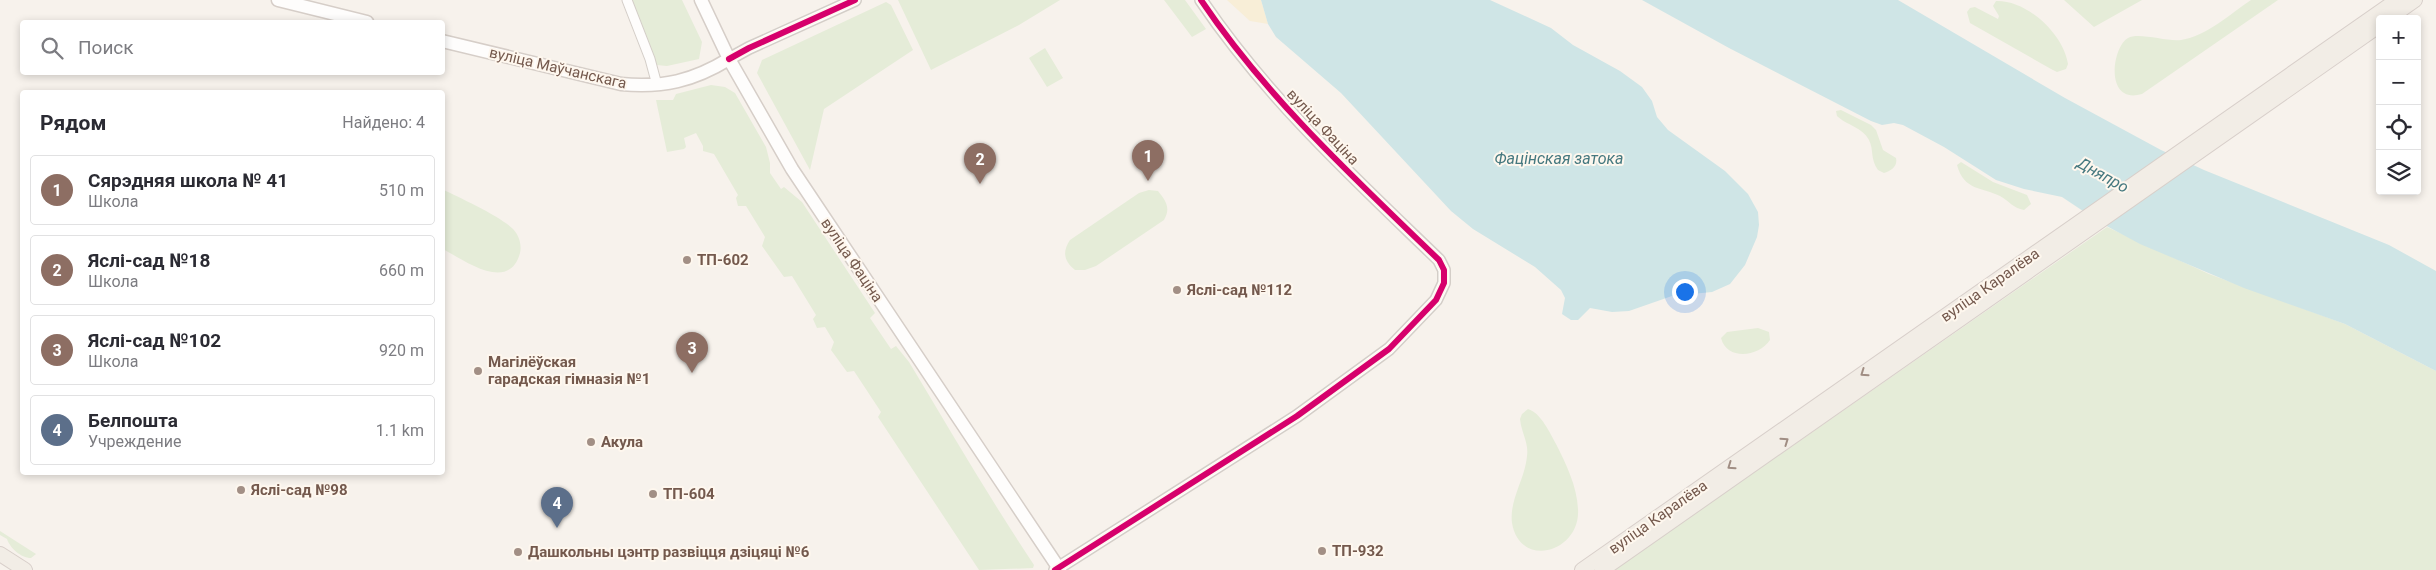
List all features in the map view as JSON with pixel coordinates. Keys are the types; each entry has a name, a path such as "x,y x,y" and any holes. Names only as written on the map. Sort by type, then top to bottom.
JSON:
{"main road":[{"path":"278,0 359,20"},
{"name":"вуліца Фаціна","path":"701,0 729,59 792,169 1058,569"},
{"name":"вуліца Каралёва","path":"1582,570 1993,289 2339,47 2398,0"},
{"path":"2394,15 2415,0"},
{"name":"вуліца Каралёва","path":"2339,47 2376,27"},
{"name":"вуліца Маўчанскага","path":"445,42 621,84 656,85 704,74 729,59"},
{"name":"вуліца Каралёва","path":"1602,570 1993,289"},
{"path":"0,554 25,570"}],"street":[{"path":"627,0 650,59 656,85"},
{"path":"729,59 855,0"},
{"name":"вуліца Фаціна","path":"1058,569 1297,416 1389,349 1436,300 1444,283 1444,270 1439,260 1332,157 1243,58 1201,0"}],"green space":[{"path":"630,0 682,0 702,42 699,59 667,66 657,65"},
{"path":"898,0 1060,0 1019,25 931,70"},
{"path":"1164,0 1185,0 1206,29 1192,37"},
{"path":"2064,0 2142,0 2094,27"},
{"path":"2251,0 2278,0 2142,94 2130,95 2122,91 2117,83 2115,63 2122,43 2128,38 2139,36 2181,40 2191,38 2209,29"},
{"path":"1996,1 2020,6 2043,21 2060,42 2068,64 2066,69 2057,72 1970,23 1967,12 1970,8 1975,7 1998,19 1999,16 1993,6"},
{"path":"886,2 891,5 913,50 824,109 810,170 757,73 762,60"},
{"path":"1045,48 1063,78 1047,87 1029,58"},
{"path":"711,85 725,87 735,93 766,147 770,163 770,173 781,189 784,187 802,202 875,313 870,318 891,349 896,346 909,362 986,490 1034,565 1033,568 979,570 878,417 881,412 854,371 847,372 831,350 834,342 825,327 817,328 813,319 816,315 792,276 784,277 762,246 765,237 746,206 738,206 736,198 738,195 714,154 703,151 703,146 696,133 684,138 686,147 684,149 667,152 656,100 673,100 676,94"},
{"path":"1841,110 1871,125 1876,130 1883,150 1896,158 1895,166 1884,173 1878,170 1874,162 1869,140 1858,129 1837,116 1836,111"},
{"path":"1961,162 1993,182 2027,195 2031,204 2024,210 2020,209 2000,196 1969,184 1964,180 1957,165"},
{"path":"445,190 490,213 513,229 518,237 521,247 520,253 514,265 506,271 484,270 445,250"},
{"path":"1149,190 1158,191 1165,201 1167,212 1164,220 1096,266 1085,270 1075,270 1071,267 1065,256 1070,240 1139,193"},
{"path":"2107,227 2209,274 2345,324 2436,371 2436,570 1614,570"},
{"path":"1758,328 1769,332 1770,340 1765,346 1751,353 1736,353 1730,350 1724,345 1721,338 1727,332"},
{"path":"1528,409 1541,419 1551,434 1564,459 1576,492 1578,509 1576,524 1570,536 1561,545 1549,550 1537,551 1526,547 1517,538 1512,523 1513,506 1527,456 1527,447 1520,419 1522,414"},
{"path":"0,531 36,554 31,558 27,558 20,554 13,549 7,539 0,535"}],"sand":[{"path":"1227,0 1261,0 1268,24 1250,21"}],"water":[{"name":"Фацінская затока","path":"1261,0 1490,0 1551,28 1573,45 1620,71 1642,87 1652,101 1657,117 1668,130 1725,171 1748,194 1758,212 1759,225 1757,237 1745,265 1730,284 1712,292 1672,296 1629,311 1612,312 1590,308 1578,320 1571,320 1562,314 1565,298 1561,290 1535,267 1473,229 1451,211 1341,93 1276,37 1268,24"},
{"name":"Дняпро","path":"1642,0 1898,0 2065,98 2161,150 2204,170 2389,245 2436,271 2436,371 2345,324 2244,288 2140,244 2101,223 2062,197 2024,189 1996,180 1944,147 1903,125 1894,123 1882,125 1871,121 1729,48"}],"cycle path":[{"path":"729,59 855,0"},
{"path":"1055,570 1297,416 1389,349 1436,300 1444,283 1444,270 1439,260 1344,168 1283,104 1227,36 1201,0"}],"place":[{"name":"Сярэдняя школа № 41","path":"1148,181"},
{"name":"Яслі-сад №18","path":"980,184"},
{"name":"ТП-602","path":"687,260"},
{"name":"Яслі-сад №112","path":"1177,290"},
{"name":"Магілёўская гарадская гімназія №1","path":"478,371"},
{"name":"Яслі-сад №102","path":"692,373"},
{"name":"Акула","path":"591,442"},
{"name":"Яслі-сад №98","path":"241,490"},
{"name":"ТП-604","path":"653,494"},
{"name":"Белпошта","path":"557,528"},
{"name":"ТП-932","path":"1322,551"},
{"name":"Дашкольны цэнтр развіцця дзіцяці №6","path":"518,552"}]}
